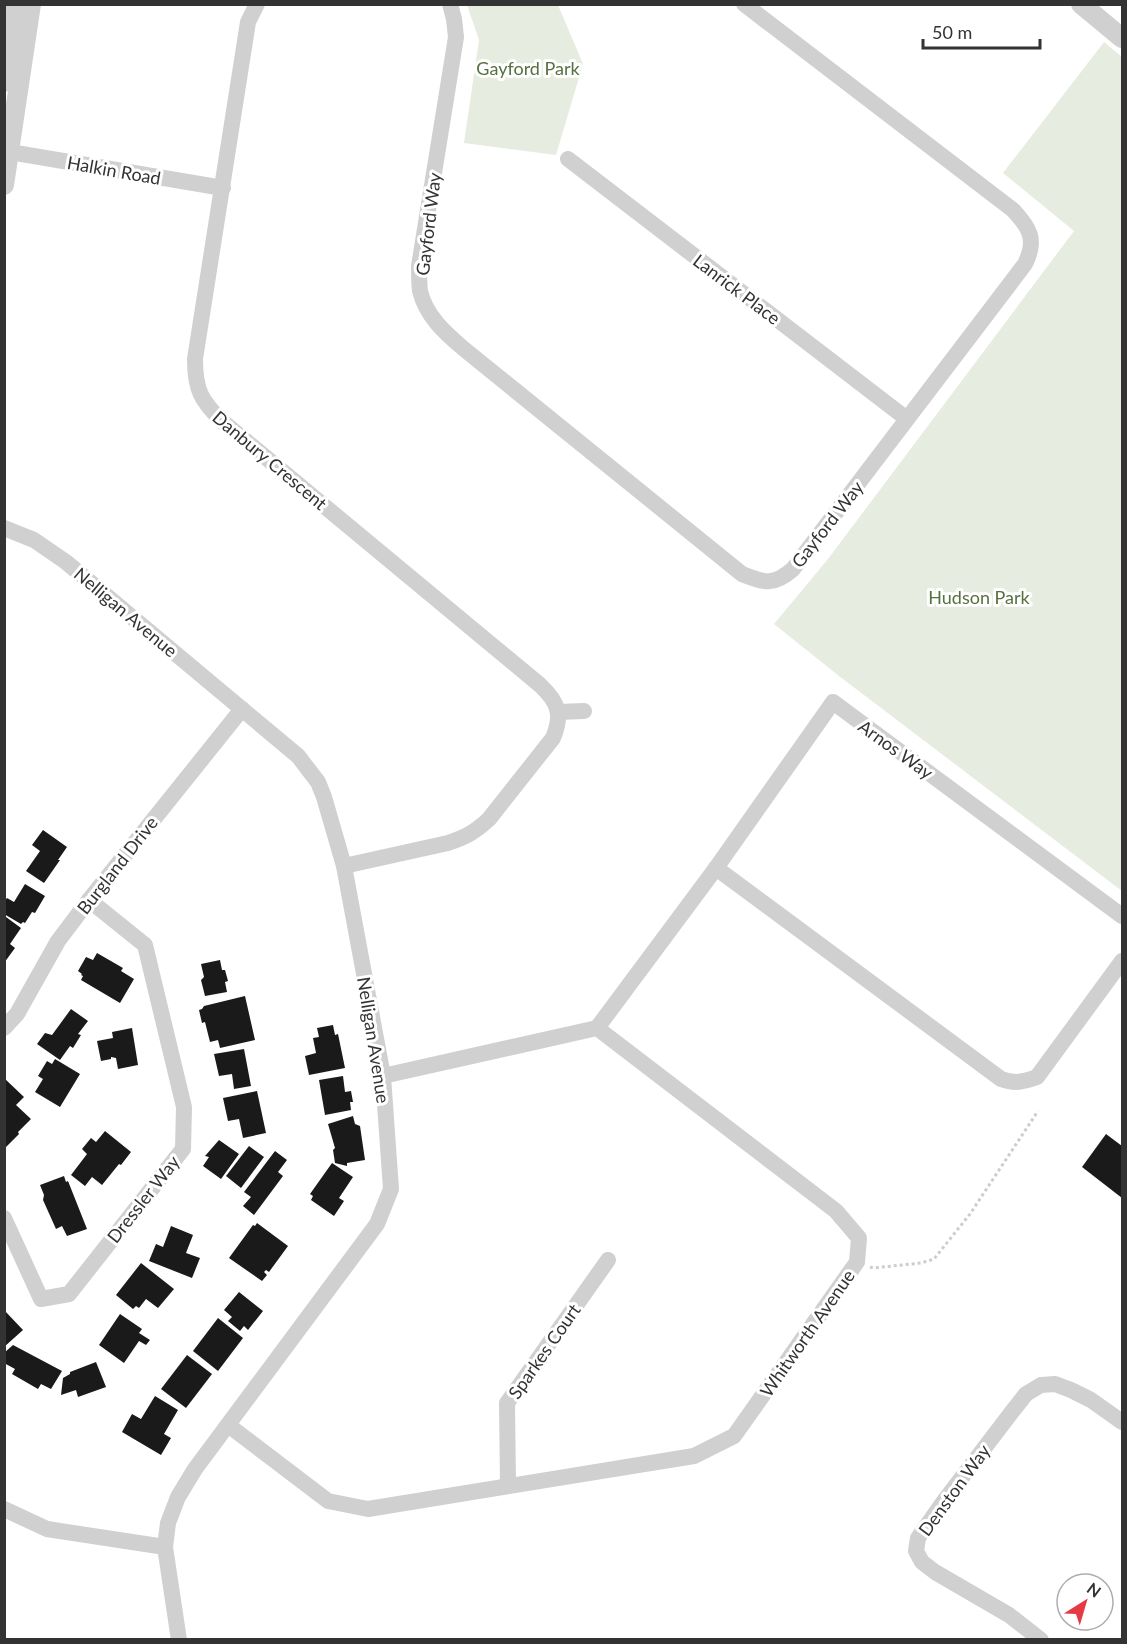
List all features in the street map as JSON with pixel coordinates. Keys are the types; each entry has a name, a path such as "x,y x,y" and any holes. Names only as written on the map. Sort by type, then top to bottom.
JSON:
{"street":[{"path":"4,82 16,4"},
{"path":"4,185 30,4"},
{"name":"Danbury Crescent","path":"257,4 248,22 195,359 198,390 206,406 232,430 540,686 556,703 558,712"},
{"name":"Gayford Way","path":"450,4 456,38 419,266 420,290 429,312 444,332 742,574 757,580 772,582 783,578 793,569 1025,264 1031,253 1032,240 1025,223 1012,210 744,4"},
{"path":"1081,4 1122,38"},
{"path":"1097,4 1122,24"},
{"name":"Halkin Road","path":"7,152 223,188"},
{"name":"Lanrick Place","path":"568,159 907,419"},
{"name":"Nelligan Avenue","path":"4,528 34,540 58,556 298,756 318,782 344,866 383,1076 391,1189 377,1224 195,1469 178,1497 168,1523 165,1547 179,1640"},
{"name":"Arnos Way","path":"597,1028 716,868 833,702 1122,916"},
{"name":"Burgland Drive","path":"4,1028 17,1014 58,940 242,709"},
{"path":"344,866 448,843 476,831 489,819 553,738 558,723 558,712 584,711"},
{"path":"716,868 1001,1079 1010,1082 1020,1083 1037,1077 1122,962"},
{"name":"Dressler Way","path":"4,1218 41,1299 69,1294 183,1149 184,1107 145,945 89,900"},
{"path":"383,1076 597,1028"},
{"name":"Whitworth Avenue","path":"228,1425 328,1501 368,1509 694,1456 734,1436 857,1262 859,1238 836,1211 597,1028"},
{"name":"Sparkes Court","path":"508,1486 507,1403 608,1260"},
{"name":"Denston Way","path":"1035,1638 1009,1615 922,1562 916,1551 918,1538 1011,1413 1026,1394 1033,1390 1055,1384 1098,1405 1122,1422"},
{"path":"4,1509 47,1529 165,1547"}],"path":[{"path":"857,1262 873,1268 921,1263 934,1259 970,1214 1038,1111"}],"green space":[{"name":"Gayford Park","path":"467,5 558,5 583,64 556,155 464,143 479,40"},
{"name":"Hudson Park","path":"1104,42 1122,57 1122,891 774,624 828,559 1074,231 1003,173"}],"building":[{"path":"43,830 67,847 44,883 26,871 40,851 32,845"},
{"path":"25,884 45,896 35,913 32,912 25,923 21,924 4,914 4,902 7,898 14,902"},
{"path":"6,917 21,928 10,944 15,948 4,963"},
{"path":"97,953 123,968 121,971 134,979 120,1003 81,980 83,976 78,971 86,957 93,960"},
{"path":"220,960 228,981 225,982 227,992 205,996 201,980 204,977 201,964"},
{"path":"245,996 255,1040 220,1048 218,1040 210,1042 199,1010 204,1006"},
{"path":"71,1009 88,1021 78,1034 81,1035 73,1048 70,1046 60,1060 37,1044 45,1033 52,1035"},
{"path":"333,1025 335,1035 338,1034 345,1068 309,1075 305,1056 316,1053 313,1038 319,1037 317,1028"},
{"path":"132,1028 138,1065 118,1069 116,1058 111,1057 111,1059 101,1061 97,1041 113,1038 112,1032"},
{"path":"244,1049 251,1086 234,1089 232,1074 219,1076 214,1054"},
{"path":"55,1059 80,1074 60,1107 35,1092 43,1079 38,1076 47,1061 52,1064"},
{"path":"343,1076 345,1092 351,1091 353,1102 350,1102 351,1110 325,1115 319,1080"},
{"path":"4,1078 24,1097 16,1105 31,1119 6,1147 4,1145"},
{"path":"257,1091 266,1133 243,1138 239,1119 228,1121 223,1098"},
{"path":"353,1116 355,1124 360,1126 365,1160 347,1163 347,1166 335,1163 333,1150 335,1148 328,1124"},
{"path":"105,1131 131,1152 102,1185 92,1177 85,1186 71,1175 87,1154 82,1149 91,1138 96,1142"},
{"path":"1106,1134 1122,1146 1122,1198 1082,1167"},
{"path":"219,1140 239,1154 221,1179 203,1166 209,1157 205,1156"},
{"path":"249,1146 264,1157 241,1188 226,1176"},
{"path":"275,1151 287,1160 278,1172 283,1176 254,1215 243,1206 251,1197 244,1192"},
{"path":"332,1163 353,1177 339,1198 344,1201 334,1216 311,1200 313,1196 310,1194"},
{"path":"64,1176 87,1229 67,1236 62,1226 56,1229 43,1200 44,1195 40,1185"},
{"path":"257,1223 288,1246 269,1272 266,1270 264,1272 267,1275 262,1281 229,1258 253,1225"},
{"path":"171,1226 193,1235 186,1253 200,1258 192,1278 149,1261 156,1244 163,1247"},
{"path":"141,1263 174,1289 158,1308 146,1299 139,1308 136,1306 133,1309 116,1295"},
{"path":"239,1292 263,1311 248,1330 244,1326 240,1331 228,1321 232,1317 224,1310"},
{"path":"4,1310 23,1330 4,1347"},
{"path":"120,1314 142,1329 139,1333 150,1340 146,1345 139,1341 124,1363 99,1345"},
{"path":"218,1318 243,1338 218,1371 193,1351"},
{"path":"13,1345 62,1371 51,1389 41,1384 38,1389 12,1374 15,1369 4,1363 4,1353"},
{"path":"187,1355 212,1374 186,1408 161,1389"},
{"path":"96,1362 106,1387 78,1397 76,1390 61,1395 63,1378 70,1372"},
{"path":"155,1396 178,1410 164,1434 171,1438 161,1455 122,1432 132,1414 141,1419"}]}
